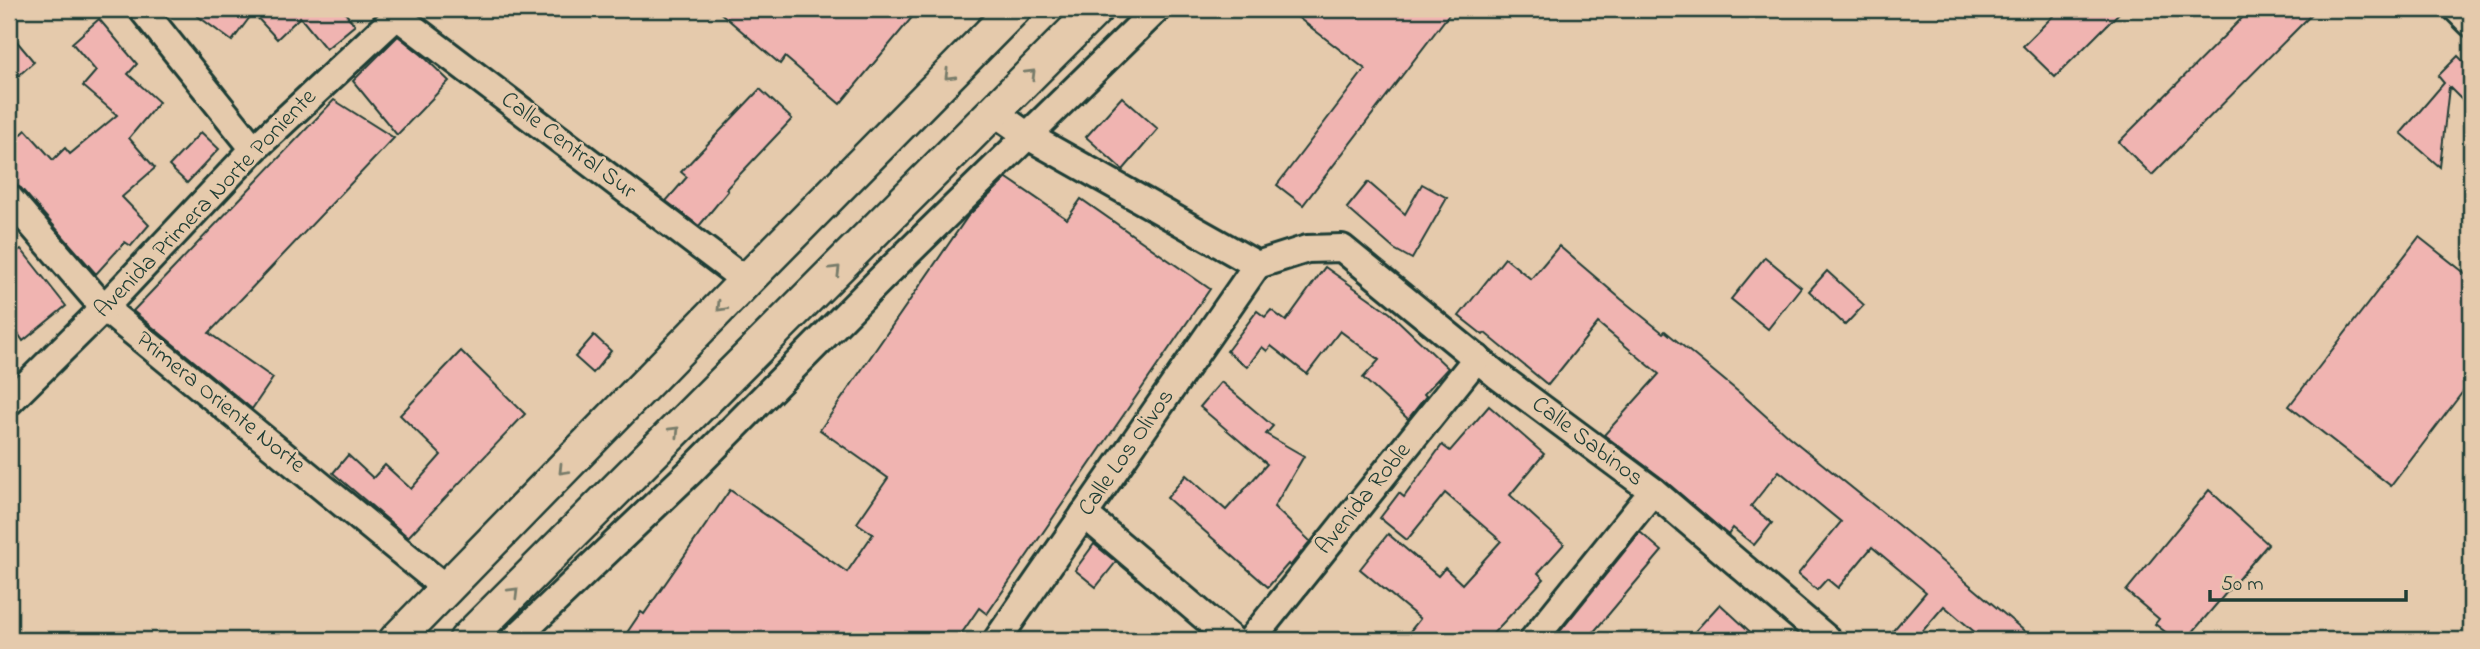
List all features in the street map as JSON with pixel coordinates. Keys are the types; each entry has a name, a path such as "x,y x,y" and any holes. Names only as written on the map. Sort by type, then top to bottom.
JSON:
{"main road":[{"path":"396,640 448,590 746,281 1014,9"},
{"path":"466,640 1096,9"}],"street":[{"path":"142,9 254,149"},
{"path":"514,640 690,472 884,276 1157,9"},
{"path":"2457,9 2471,23"},
{"name":"Avenida Primera Norte Poniente","path":"9,402 104,308 254,149 398,11"},
{"name":"Calle Central Sur","path":"398,11 746,281"},
{"path":"994,112 1028,136 1257,265"},
{"name":"Primera Oriente Norte","path":"9,198 104,308 448,590"},
{"name":"Calle Sabinos","path":"1257,265 1307,249 1342,248 1477,358 1653,491 1828,640"},
{"name":"Calle Los Olivos","path":"997,640 1257,265"},
{"name":"Avenida Roble","path":"1251,640 1477,358"},
{"path":"1533,640 1653,491"},
{"path":"1084,514 1232,640"}],"building":[{"path":"188,9 342,9 355,25 326,49 300,17 277,39 253,13 232,41"},
{"path":"716,9 919,9 840,104 785,57 780,64"},
{"path":"1287,9 1453,9 1303,205 1277,185 1365,69"},
{"path":"2060,9 2123,9 2055,77 2023,46"},
{"path":"2251,9 2317,9 2152,175 2119,142"},
{"path":"99,19 137,64 128,74 159,102 129,138 155,168 122,197 149,225 131,246 125,242 96,274 21,188 9,183 9,146 26,130 53,160 65,148 70,154 117,115 83,86 96,71 72,43"},
{"path":"9,32 34,62 9,84"},
{"path":"398,36 449,81 397,135 353,81"},
{"path":"2458,56 2471,69 2471,109 2449,87 2440,167 2401,133 2444,83 2438,76"},
{"path":"760,89 792,119 726,189 728,191 699,226 666,201 687,177 681,172"},
{"path":"1122,97 1158,129 1123,170 1086,137"},
{"path":"334,100 394,138 209,333 273,378 252,409 133,311"},
{"path":"201,132 219,149 187,183 169,166"},
{"path":"1007,178 1067,219 1081,199 1210,289 987,614 979,608 957,640 622,640 641,612 644,614 730,490 847,572 873,534 857,523 888,478 820,430 968,216"},
{"path":"1368,182 1405,214 1422,184 1447,198 1412,259 1394,249 1347,208"},
{"path":"2419,237 2471,278 2471,381 2391,486 2289,406"},
{"path":"9,243 18,251 21,249 66,306 23,341 9,320"},
{"path":"1559,246 1663,333 1665,331 2035,640 1984,640 1944,606 1915,640 1885,640 1926,592 1872,547 1838,588 1827,579 1817,590 1798,574 1841,522 1779,471 1751,506 1772,523 1754,545 1733,528 1728,535 1663,479 1604,435 1659,374 1598,323 1548,385 1485,333 1483,335 1459,316 1505,258 1531,279"},
{"path":"1765,257 1801,287 1768,329 1731,299"},
{"path":"1325,267 1390,313 1448,368 1424,394 1426,396 1408,419 1363,378 1379,360 1340,331 1307,374 1271,346 1267,351 1262,347 1247,367 1227,351 1257,311 1265,317 1271,310 1286,321"},
{"path":"1827,271 1864,305 1845,325 1809,291"},
{"path":"594,335 611,351 593,373 575,357"},
{"path":"461,351 525,414 408,537 333,473 348,455 373,478 385,465 411,489 441,455 400,415"},
{"path":"1221,382 1273,426 1266,434 1304,456 1274,507 1310,541 1268,587 1167,498 1186,475 1226,510 1267,464 1200,407"},
{"path":"1489,406 1544,454 1510,495 1564,544 1538,573 1544,579 1487,640 1403,640 1420,619 1360,569 1388,534 1438,576 1445,568 1462,584 1501,541 1445,493 1407,540 1380,518 1399,493 1404,497 1442,445 1450,451"},
{"path":"2209,490 2268,544 2186,640 2176,640 2155,624 2159,619 2126,591"},
{"path":"1640,532 1662,551 1587,640 1553,640"},
{"path":"1094,544 1116,562 1096,587 1075,570"},
{"path":"1720,604 1759,640 1687,640"}]}
